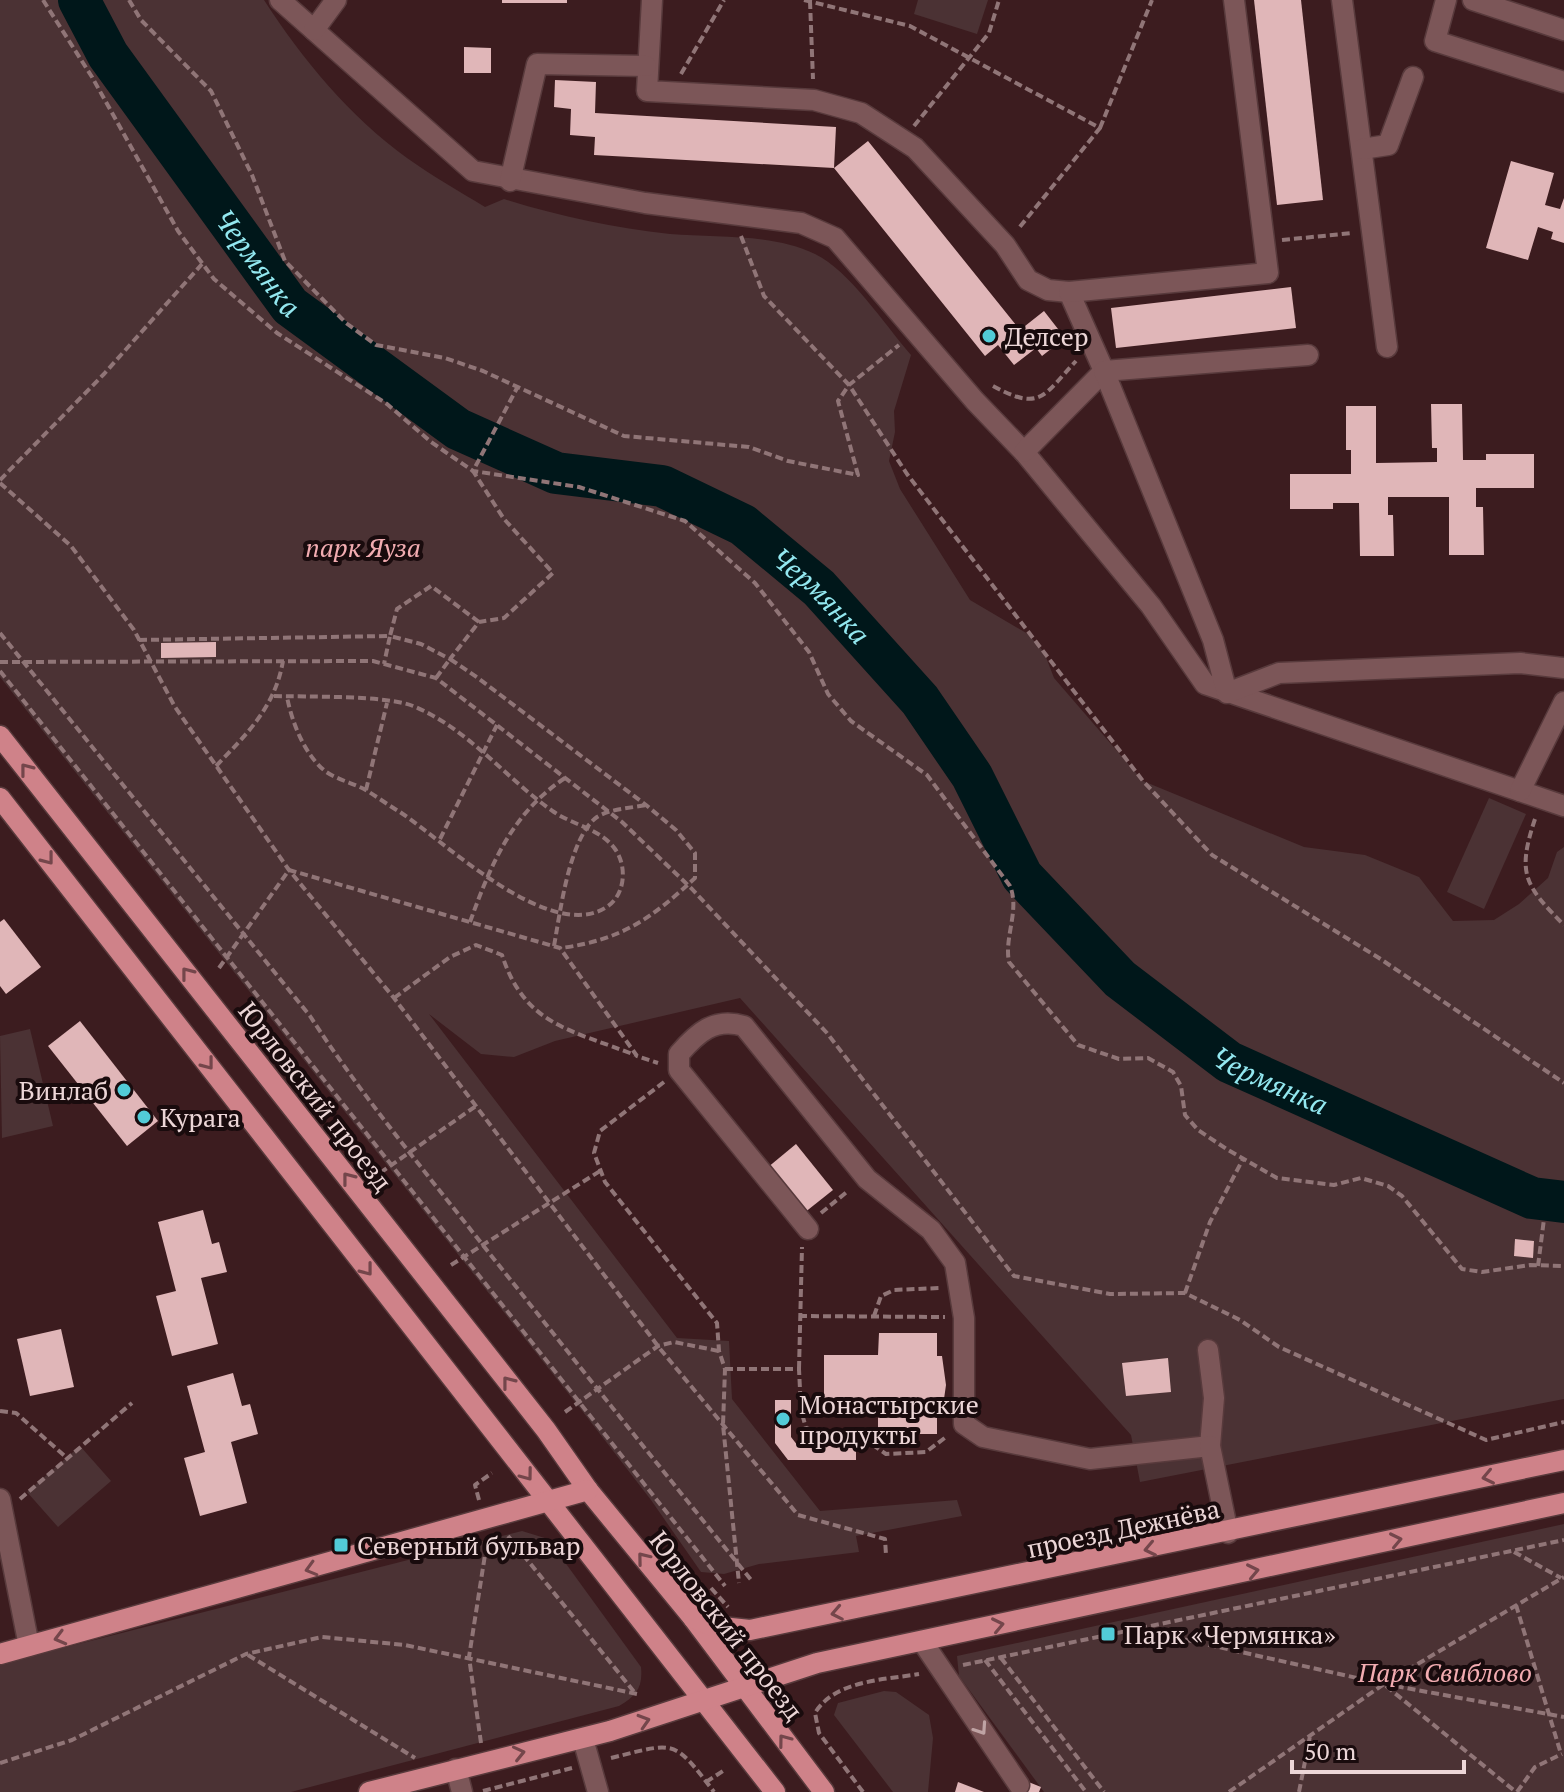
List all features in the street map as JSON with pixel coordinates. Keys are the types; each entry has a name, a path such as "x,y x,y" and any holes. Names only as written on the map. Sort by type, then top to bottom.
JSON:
{"main road":[{"name":"Юрловский проезд","path":"0,736 546,1430 588,1490 693,1618 824,1792"},
{"path":"0,798 775,1792"},
{"name":"проезд Дежнёва","path":"693,1618 712,1626 750,1630 1228,1533 1564,1460"},
{"path":"0,1654 588,1490"},
{"path":"369,1792 583,1739 705,1702 817,1663 1564,1503"}],"lane":[{"path":"280,0 473,171 510,181 801,223 835,238 975,401 1024,452 1151,606 1205,684 1564,806"},
{"path":"314,30 336,0"},
{"path":"652,0 647,91 814,100 861,113 915,148 1005,245 1028,280 1048,290 1069,292 1268,273 1234,0"},
{"path":"1342,0 1387,347"},
{"path":"1446,0 1435,41 1564,82"},
{"path":"1473,0 1564,30"},
{"path":"510,181 537,64 646,66"},
{"path":"1362,149 1388,145 1413,77"},
{"path":"1069,292 1213,640 1227,693"},
{"path":"1024,452 1104,371 1308,355"},
{"path":"1227,693 1279,673 1520,663 1564,668"},
{"path":"1520,791 1564,702"},
{"path":"808,1229 679,1070 679,1054 699,1031 727,1021 744,1026 867,1179 931,1230 955,1263 964,1318 964,1424 983,1437 1090,1459 1210,1446"},
{"path":"1208,1350 1214,1398 1210,1446 1228,1533"},
{"path":"2,1506 29,1646"},
{"path":"922,1641 1019,1785"},
{"path":"583,1739 598,1792"},
{"path":"448,1771 462,1792"}],"path":[{"path":"43,0 92,77 139,167 214,279 277,333 387,404 431,442 473,471 504,519 553,573 504,618 479,622 436,678"},
{"path":"129,0 141,20 211,91 252,175 285,261 346,323 376,345 445,358 624,436 749,447 788,461 858,475 838,401 849,385"},
{"path":"670,93 724,0"},
{"path":"903,140 989,33 999,0"},
{"path":"1005,245 1100,128 1152,0"},
{"path":"814,100 807,1 910,26 1100,128"},
{"path":"733,214 764,296 849,385 907,474 1134,769 1212,855 1379,958 1564,1083"},
{"path":"1264,242 1370,231"},
{"path":"202,264 104,374 0,482 71,546 139,640 175,707 289,870 394,998 658,1346 723,1425 798,1515 885,1539 886,1555"},
{"path":"473,471 517,388"},
{"path":"473,471 579,487 637,503 685,521 755,583 809,652 828,694 843,712 927,775 1010,886 1014,895 1006,949 1009,962 1078,1045 1092,1053 1119,1059 1148,1058 1173,1072 1181,1086 1185,1115 1198,1130 1243,1159 1286,1180 1334,1185 1361,1178 1388,1186 1402,1196 1462,1269 1482,1272 1564,1266"},
{"path":"384,664 397,609 431,586 479,622"},
{"path":"0,633 310,1016 349,1076 408,1152 595,1390 752,1581"},
{"path":"139,640 390,636 421,644 450,659 646,805 676,830 695,853 695,878 627,930 599,943 557,947 289,870"},
{"path":"0,662 283,661 384,664 436,678 610,812 688,885 827,1033 1014,1276 1110,1294 1185,1293 1240,1320 1279,1347 1486,1440 1564,1422"},
{"path":"216,766 259,721 274,696 283,661"},
{"path":"0,671 725,1586"},
{"path":"274,696 412,706 484,752 554,812 587,827 615,848 623,868 621,889 606,908 583,914 560,912 507,893 440,839 366,790 325,771 302,740 287,697"},
{"path":"366,790 387,703"},
{"path":"440,839 497,725"},
{"path":"470,922 486,876 508,836 537,797 565,778"},
{"path":"1542,798 1526,848 1524,869 1540,901 1564,925"},
{"path":"637,1056 557,947 560,912 571,866 587,827 598,816 646,805"},
{"path":"219,968 289,870"},
{"path":"394,998 450,957 476,945 502,955 518,995 544,1019 679,1070"},
{"path":"679,1070 600,1131 594,1153 605,1182 717,1323 719,1351 725,1369 723,1425 739,1583"},
{"path":"380,1173 476,1106"},
{"path":"1185,1293 1210,1222 1243,1159"},
{"path":"451,1265 600,1171"},
{"path":"867,1179 822,1211 804,1234 800,1266 799,1369 801,1410 806,1428 830,1436 860,1436 886,1454 909,1454 926,1452 964,1424"},
{"path":"1538,1266 1544,1219"},
{"path":"874,1316 881,1296 894,1290 961,1287"},
{"path":"799,1316 964,1318"},
{"path":"565,1412 658,1346 674,1342 719,1351"},
{"path":"725,1369 799,1369"},
{"path":"2,1506 67,1458 132,1403"},
{"path":"0,1411 16,1413 67,1458"},
{"path":"479,1500 475,1485 492,1473"},
{"path":"0,1763 72,1740 246,1654 322,1637 405,1645 469,1657 637,1694 507,1536 487,1542 469,1657 483,1762"},
{"path":"863,1792 819,1733 815,1713 821,1702 843,1688 1564,1540"},
{"path":"1512,1551 1562,1578"},
{"path":"1229,1792 1384,1684 1562,1578"},
{"path":"711,1588 734,1615"},
{"path":"1384,1684 1517,1792 1535,1767 1563,1754 1516,1605"},
{"path":"1136,1629 1384,1684 1564,1717"},
{"path":"246,1654 448,1771"},
{"path":"1000,1657 1104,1792"},
{"path":"985,1660 1086,1792"},
{"path":"660,1736 666,1745"},
{"path":"1299,1792 1310,1736"},
{"path":"706,1782 726,1769"}],"green space":[{"name":"парк Яуза","path":"0,0 264,0 328,86 366,124 416,165 485,207 504,199 607,225 670,234 762,239 815,254 841,272 911,355 894,411 895,432 889,461 900,489 970,600 1028,634 1044,652 1054,678 1143,781 1304,847 1365,855 1419,877 1453,921 1494,920 1519,904 1548,878 1557,852 1564,847 1564,1399 1140,1482 1131,1435 740,998 555,1041 514,1057 481,1054 429,1014 677,1338 729,1341 732,1399 820,1511 957,1500 962,1516 856,1536 859,1552 759,1564 724,1574 701,1572 651,1500 583,1412 0,677"},
{"path":"918,0 988,0 977,34 914,14"},
{"path":"1489,798 1526,814 1484,909 1447,892"},
{"path":"30,1029 53,1126 2,1138 0,1036"},
{"path":"80,1446 111,1481 58,1527 27,1492"},
{"name":"Парк Свиблово","path":"1564,1524 1564,1792 1044,1792 959,1676 957,1656"},
{"path":"522,1531 548,1539 641,1667 637,1691 619,1706 291,1792 0,1792 0,1664"},
{"path":"884,1691 896,1692 929,1715 933,1738 928,1792 893,1792 834,1715 838,1703"}],"building":[{"path":"502,0 567,0 567,3 502,3"},
{"path":"1254,0 1301,0 1323,200 1277,205"},
{"path":"464,47 491,48 491,73 464,73"},
{"path":"555,80 596,82 595,113 836,127 834,168 594,155 595,137 570,135 571,109 554,107"},
{"path":"868,141 1020,330 1044,311 1065,338 1042,356 1036,348 1014,365 998,345 985,356 834,168"},
{"path":"1511,161 1554,173 1545,205 1560,209 1564,198 1564,243 1551,239 1553,232 1538,227 1528,260 1486,248"},
{"path":"1291,287 1296,328 1116,348 1111,308"},
{"path":"1431,404 1462,404 1463,460 1486,460 1486,454 1534,454 1534,488 1476,488 1476,507 1483,507 1484,555 1449,555 1449,497 1388,497 1388,515 1393,515 1394,556 1360,556 1359,503 1333,503 1333,509 1290,509 1290,474 1351,474 1351,450 1346,450 1346,406 1376,406 1376,463 1437,462 1437,448 1432,448"},
{"path":"216,642 216,657 161,658 161,643"},
{"path":"4,919 41,967 6,994 0,986 0,922"},
{"path":"80,1021 158,1121 127,1146 48,1046"},
{"path":"796,1144 833,1190 804,1213 767,1168"},
{"path":"203,1210 212,1244 219,1242 227,1272 201,1278 218,1344 172,1356 156,1296 176,1291 158,1222"},
{"path":"1515,1239 1534,1241 1533,1258 1514,1256"},
{"path":"61,1329 74,1387 30,1396 17,1339"},
{"path":"879,1333 937,1333 937,1356 942,1356 946,1385 942,1413 937,1413 937,1434 878,1434 878,1413 824,1413 824,1355 878,1355"},
{"path":"1168,1358 1171,1392 1126,1396 1122,1363"},
{"path":"233,1373 242,1406 250,1404 258,1434 231,1442 247,1503 200,1516 184,1458 205,1452 187,1386"},
{"name":"Монастырские продукты","path":"775,1400 791,1400 791,1437 798,1446 856,1446 856,1460 788,1460 775,1443"},
{"path":"1021,1779 1041,1787 1039,1792 1016,1792"},
{"path":"958,1782 984,1792 955,1792"}],"waterway":[{"name":"Чермянка","path":"79,0 108,55 290,306 458,429 556,473 662,486 743,525 819,588 920,700 972,776 1022,876 1120,979 1229,1062 1532,1198 1564,1202"}],"place":[{"name":"Делсер","path":"989,336"},
{"name":"Винлаб","path":"124,1090"},
{"name":"Курага","path":"144,1117"},
{"name":"Монастырские продукты","path":"783,1419"},
{"name":"Северный бульвар","path":"341,1545"},
{"name":"Парк «Чермянка»","path":"1108,1634"}]}
